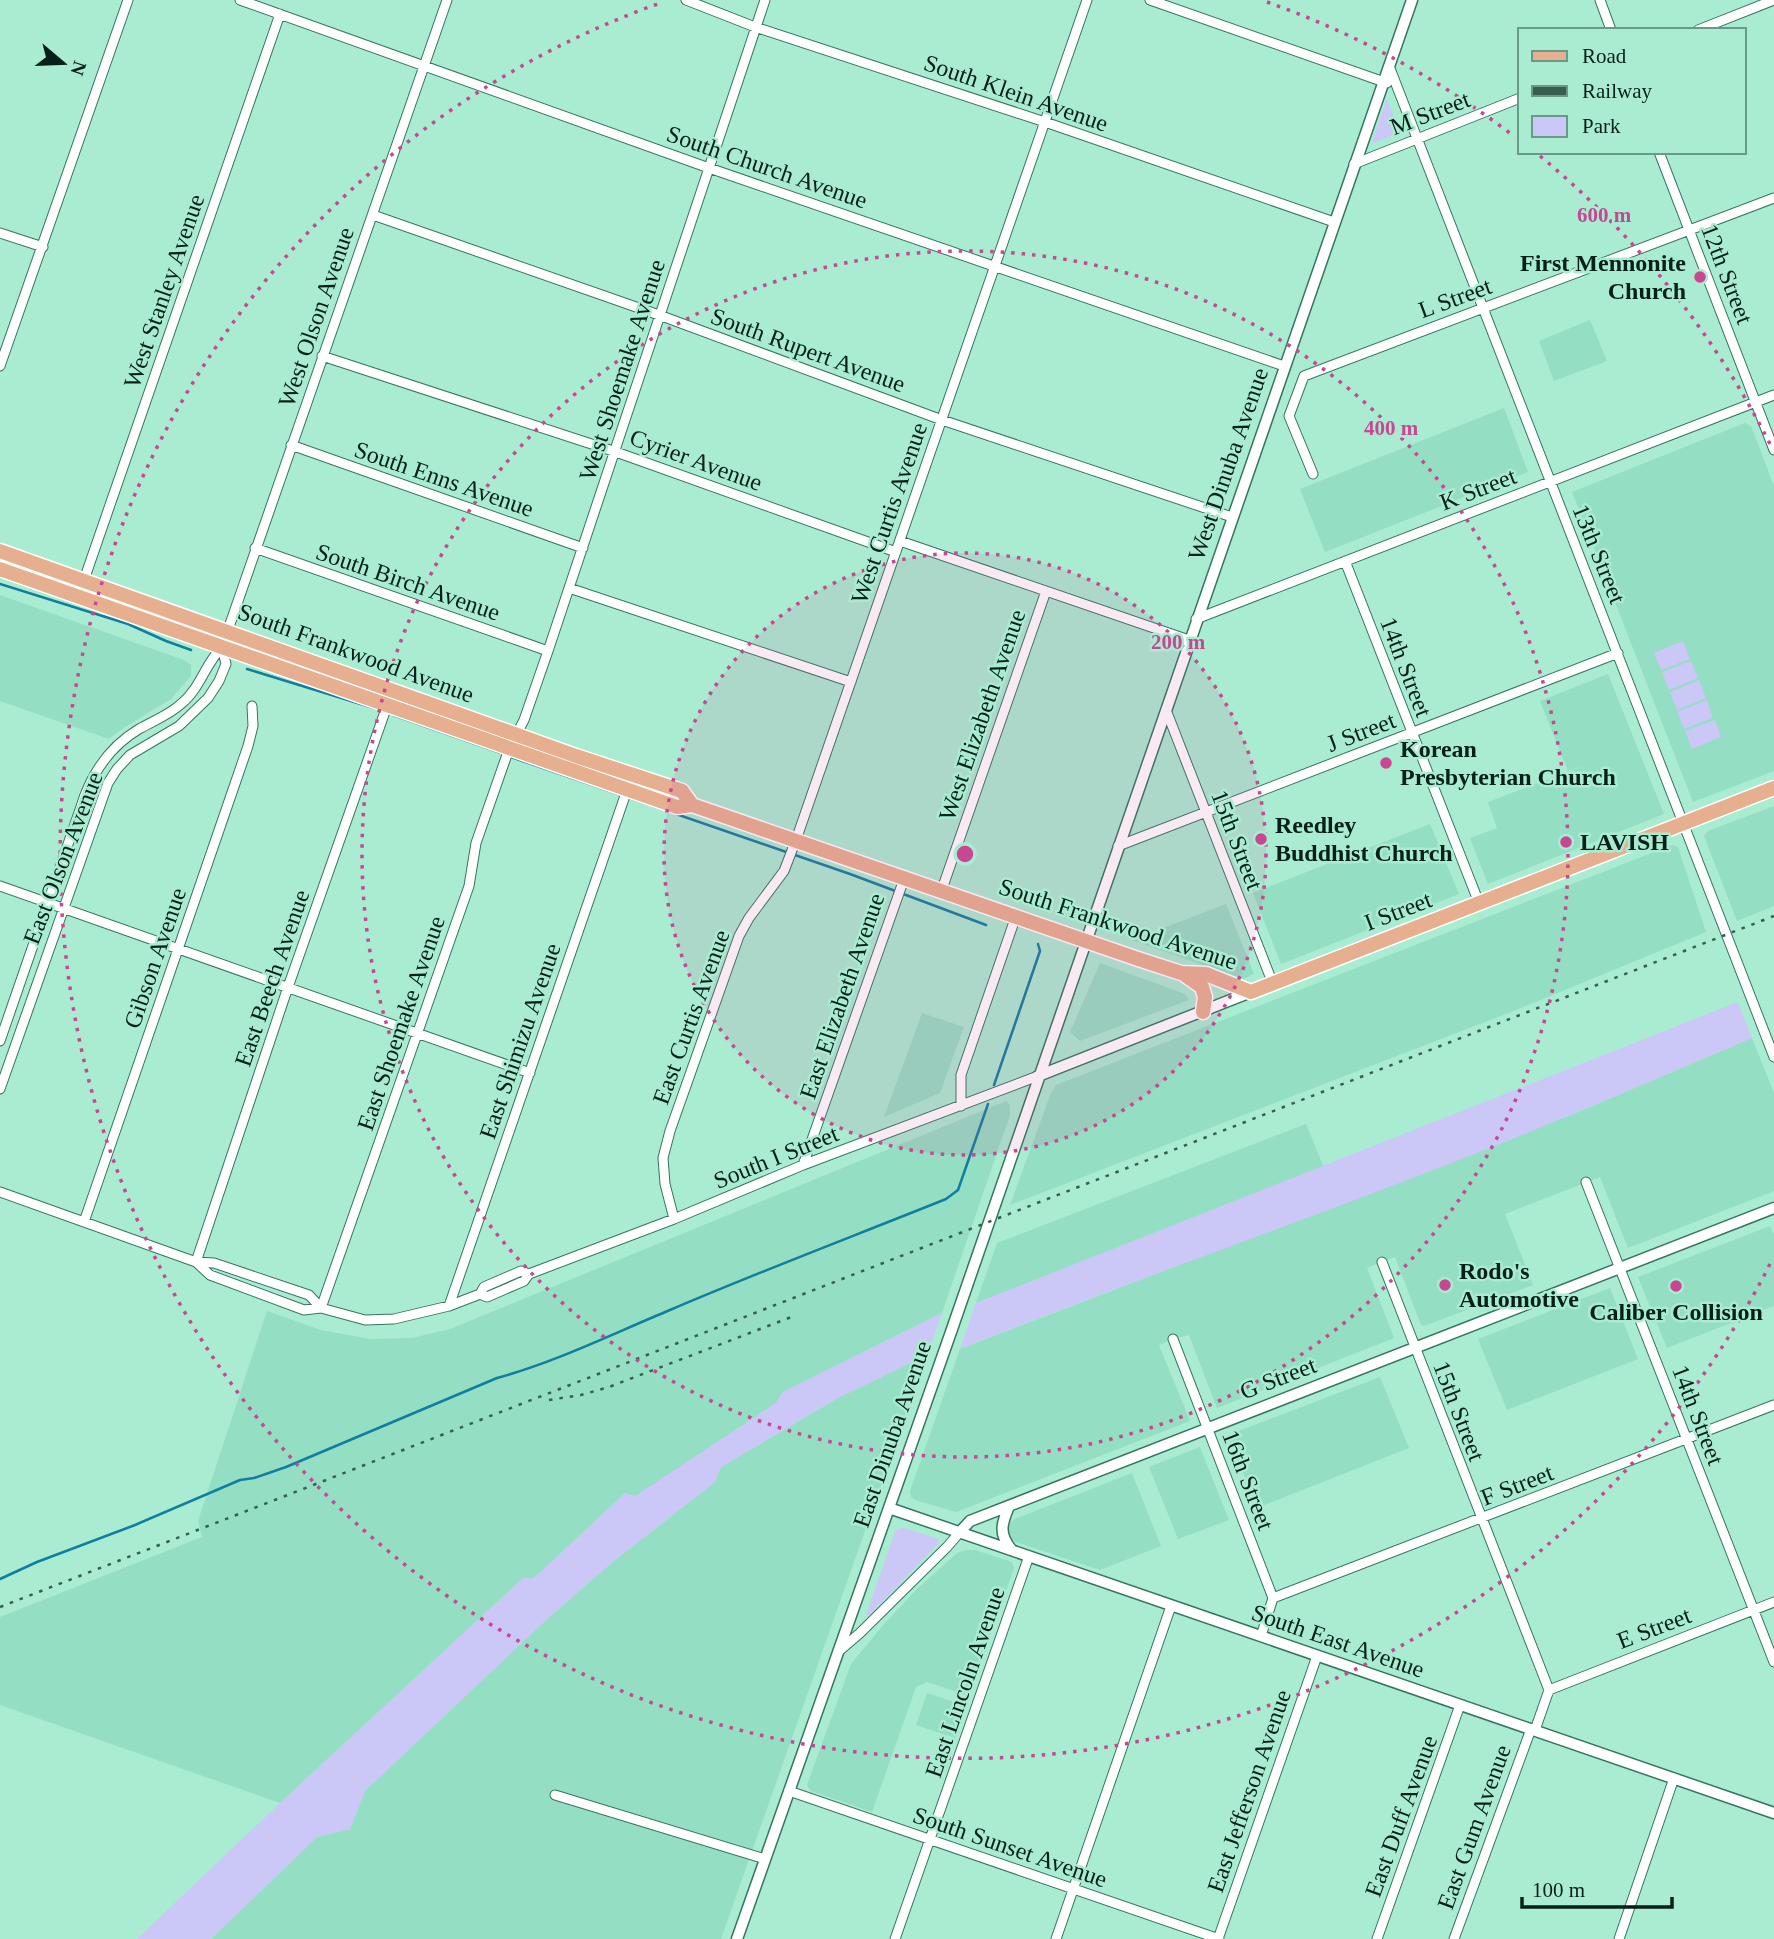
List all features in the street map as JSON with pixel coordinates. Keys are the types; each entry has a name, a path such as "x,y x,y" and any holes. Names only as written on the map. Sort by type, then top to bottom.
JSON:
{"main road":[{"name":"South Frankwood Avenue","path":"0,551 516,735 682,791 692,805"},
{"name":"South Frankwood Avenue","path":"0,569 677,807 692,805 1085,941 1181,973 1206,974 1251,992"},
{"name":"I Street","path":"1251,992 1774,788"},
{"path":"1181,973 1202,987 1205,997 1203,1012"}],"street":[{"path":"0,366 128,0"},
{"name":"South Church Avenue","path":"240,0 709,169 1284,366"},
{"name":"West Olson Avenue","path":"222,647 447,0"},
{"name":"South Klein Avenue","path":"686,0 755,26 1334,222"},
{"name":"West Shoemake Avenue","path":"509,749 524,720 548,651 765,0"},
{"name":"West Curtis Avenue","path":"796,840 1087,0"},
{"path":"1150,0 1396,85"},
{"name":"West Dinuba Avenue","path":"1085,941 1412,0"},
{"path":"1600,0 1610,28"},
{"path":"1703,28 1774,0"},
{"name":"West Stanley Avenue","path":"84,580 279,14"},
{"name":"13th Street","path":"1389,66 1774,1057"},
{"name":"M Street","path":"1354,164 1518,99"},
{"name":"12th Street","path":"1659,154 1774,450"},
{"name":"L Street","path":"1312,474 1290,420 1290,411 1302,380 1308,374 1774,198"},
{"name":"South Rupert Avenue","path":"373,215 659,315 942,420 1232,517"},
{"path":"0,233 43,247"},
{"name":"Cyrier Avenue","path":"323,356 616,452 896,552"},
{"name":"K Street","path":"1196,619 1774,396"},
{"name":"South Enns Avenue","path":"291,445 583,548"},
{"path":"900,541 1189,640"},
{"name":"South Birch Avenue","path":"255,548 548,651"},
{"name":"14th Street","path":"1345,561 1479,903"},
{"path":"569,588 851,682"},
{"name":"West Elizabeth Avenue","path":"941,892 1046,591"},
{"name":"East Olson Avenue","path":"0,1041 85,795 99,766 122,741 183,703 202,680 212,657 222,647"},
{"name":"East Olson Avenue","path":"0,1089 108,783 130,755 179,726 208,698 226,664 222,647"},
{"name":"J Street","path":"1118,846 1618,653"},
{"name":"Gibson Avenue","path":"84,1222 248,746 253,726 252,706"},
{"name":"East Beech Avenue","path":"196,1262 288,987 387,706"},
{"name":"15th Street","path":"1166,710 1273,984"},
{"name":"East Shoemake Avenue","path":"321,1308 469,886 476,844 509,749"},
{"name":"East Shimizu Avenue","path":"449,1306 627,790"},
{"name":"East Curtis Avenue","path":"674,1219 665,1184 663,1158 670,1131 739,936 748,918 784,871 796,840"},
{"name":"East Elizabeth Avenue","path":"803,1165 904,879"},
{"path":"0,886 530,1073"},
{"path":"961,1106 961,1075 1016,916"},
{"name":"East Dinuba Avenue","path":"737,1939 1085,941"},
{"name":"I Street","path":"1038,1076 1251,992"},
{"name":"South I Street","path":"321,1308 365,1320 394,1319 449,1306 480,1294 484,1287 521,1272 529,1274 674,1219 803,1165 1038,1076"},
{"name":"14th Street","path":"1586,1182 1774,1662"},
{"path":"0,1192 196,1262 214,1263 309,1295 321,1308"},
{"name":"G Street","path":"839,1651 947,1548 970,1521 1774,1208"},
{"path":"196,1262 210,1275 304,1310 321,1308"},
{"name":"15th Street","path":"1381,1262 1549,1690"},
{"name":"16th Street","path":"1172,1339 1273,1598"},
{"name":"F Street","path":"1273,1598 1482,1520 1774,1405"},
{"path":"1009,1506 1002,1533 1013,1551"},
{"name":"South East Avenue","path":"889,1508 1774,1813"},
{"name":"East Lincoln Avenue","path":"895,1939 1029,1556"},
{"path":"1261,1636 1273,1598"},
{"name":"E Street","path":"1549,1690 1774,1602"},
{"path":"1056,1939 1171,1606"},
{"name":"East Jefferson Avenue","path":"1218,1939 1317,1656"},
{"path":"1533,1730 1549,1690"},
{"name":"East Duff Avenue","path":"1377,1939 1460,1705"},
{"name":"East Gum Avenue","path":"1454,1939 1533,1730"},
{"path":"1619,1939 1674,1778"},
{"name":"South Sunset Avenue","path":"789,1791 1218,1939"},
{"path":"555,1794 765,1860"}],"shaded area":[{"path":"1590,320 1607,361 1554,381 1539,341"},
{"path":"1504,408 1528,472 1325,552 1300,489"},
{"path":"1745,423 1751,426 1774,486 1774,771 1693,802 1572,492"},
{"path":"0,595 184,660 191,665 191,676 171,699 109,739 0,701"},
{"path":"1608,674 1664,814 1488,884 1470,838 1497,828 1488,802 1596,761 1568,771 1540,701"},
{"path":"1774,806 1774,906 1737,921 1704,836 1708,831"},
{"path":"1430,824 1459,894 1281,964 1253,893"},
{"path":"1672,845 1678,847 1706,932 1511,1012 1010,1205 1056,1085"},
{"path":"1226,904 1254,974 1243,979 1132,940"},
{"path":"1100,963 1185,994 1189,1000 1080,1041 1070,1032"},
{"path":"922,1013 964,1027 940,1093 884,1117"},
{"path":"1752,1038 1774,1093 1774,1191 1628,1248 1600,1177 1505,1214 1533,1285 1424,1326 1421,1325 1395,1257 1367,1268 1394,1338 1217,1408 1189,1335 1173,1339 1159,1345 1190,1421 956,1512 911,1497 910,1491 960,1349 1576,1113"},
{"path":"1006,1101 1010,1105 1010,1115 942,1313 783,1392 776,1403 635,1497 625,1493 534,1578 523,1578 280,1803 0,1705 0,1617 202,1537 198,1521 267,1311 321,1330 370,1339 412,1338 450,1329"},
{"path":"1306,1124 1324,1168 976,1303 997,1243"},
{"path":"1770,1226 1774,1235 1774,1306 1667,1348 1638,1277"},
{"path":"1610,1288 1638,1359 1507,1410 1478,1339"},
{"path":"927,1355 721,1939 211,1939 317,1837 350,1829 365,1791 545,1621 609,1565 715,1482 721,1467 838,1398"},
{"path":"1380,1377 1409,1448 1257,1508 1228,1435"},
{"path":"1200,1447 1229,1520 1178,1539 1149,1467"},
{"path":"1132,1473 1161,1546 1100,1570 1008,1537 1007,1525 1015,1519"},
{"path":"975,1550 1012,1562 1014,1568 969,1696 927,1682 916,1687 872,1812 811,1791 807,1785 851,1664 916,1590 957,1553"},
{"path":"927,1693 966,1706 955,1738 916,1725"}],"green space":[{"path":"1387,99 1400,133 1373,143 1372,141"},
{"path":"1683,641 1690,659 1661,670 1654,653"},
{"path":"1691,661 1698,678 1669,690 1662,672"},
{"path":"1699,680 1706,698 1677,710 1670,692"},
{"path":"1707,700 1713,718 1684,729 1677,712"},
{"path":"1715,720 1721,737 1692,749 1685,731"},
{"path":"1738,1002 1752,1038 1492,1147 960,1349 976,1303"},
{"path":"942,1313 927,1355 838,1398 721,1467 715,1482 609,1565 545,1621 365,1791 350,1829 317,1837 211,1939 137,1939 523,1578 534,1578 625,1493 635,1496 776,1403 783,1392"},
{"path":"904,1528 938,1539 939,1543 869,1615 866,1615 895,1532"}],"waterway":[{"path":"0,584 128,624 191,650"},
{"path":"247,669 377,709"},
{"path":"393,715 504,754"},
{"path":"511,757 850,874 986,925"},
{"path":"994,1085 1040,951 1038,944"},
{"path":"0,1579 240,1480 286,1467 497,1378 562,1356 739,1281 946,1199 958,1190 988,1104"}],"railway":[{"path":"0,1607 1774,916"},
{"path":"549,1400 609,1387 794,1316"}],"place":[{"name":"First Mennonite Church","path":"1700,277"},
{"name":"Korean Presbyterian Church","path":"1386,763"},
{"name":"Reedley Buddhist Church","path":"1261,839"},
{"name":"LAVISH","path":"1566,842"},
{"name":"Rodo's Automotive","path":"1445,1285"},
{"name":"Caliber Collision","path":"1676,1286"}]}
